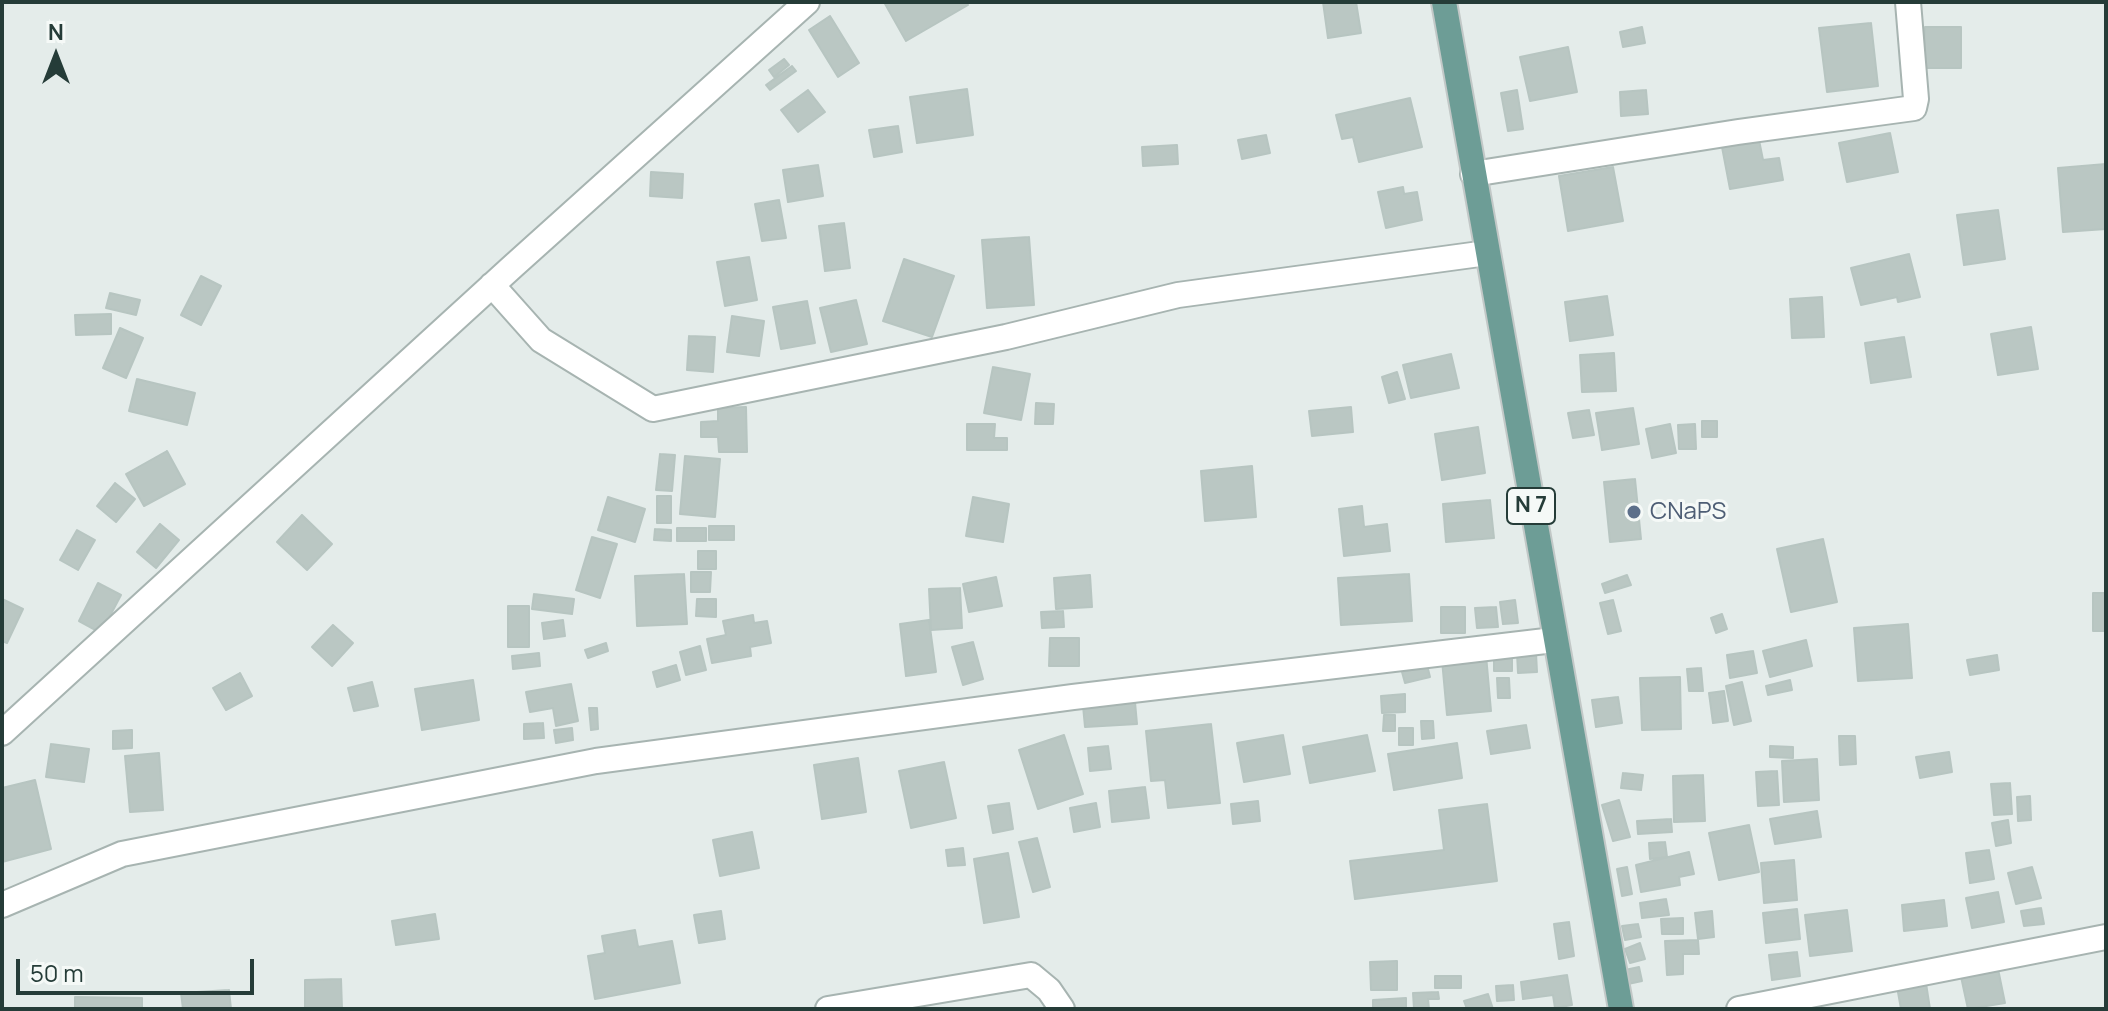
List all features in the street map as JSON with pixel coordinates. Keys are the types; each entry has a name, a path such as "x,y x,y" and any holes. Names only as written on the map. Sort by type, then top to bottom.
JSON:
{"main road":[{"name":"N 7","path":"1444,2 1621,1009"}],"street":[{"path":"2,733 807,2"},
{"path":"1473,174 1914,108 1916,99 1908,2"},
{"path":"492,285 541,340 653,409 1006,337 1178,295 1487,253"},
{"path":"2,905 122,854 596,761 1073,697 1554,640"},
{"path":"1739,1009 2106,937"},
{"path":"828,1009 1031,975 1049,990 1062,1009"}],"building":[{"path":"884,2 966,2 968,5 906,41"},
{"path":"1323,2 1356,2 1361,33 1328,38"},
{"path":"830,16 859,63 838,77 809,30"},
{"path":"1871,23 1878,86 1827,92 1819,28"},
{"path":"1642,27 1645,43 1623,47 1620,32"},
{"path":"1925,27 1961,27 1961,68 1924,68"},
{"path":"1568,47 1577,92 1530,101 1520,57"},
{"path":"784,59 789,65 774,77 769,70"},
{"path":"792,66 796,71 770,90 766,85"},
{"path":"967,89 973,135 917,143 910,97"},
{"path":"808,90 825,112 798,132 781,110"},
{"path":"1517,90 1523,129 1508,131 1501,93"},
{"path":"1646,90 1648,114 1621,116 1620,92"},
{"path":"1410,98 1422,147 1359,162 1353,137 1342,139 1336,115"},
{"path":"898,126 902,152 874,157 869,130"},
{"path":"1890,133 1898,172 1847,182 1839,143"},
{"path":"1266,135 1270,153 1242,159 1238,140"},
{"path":"1759,140 1763,160 1779,158 1783,180 1730,189 1722,147"},
{"path":"1177,145 1178,164 1143,166 1142,147"},
{"path":"2106,164 2106,229 2063,232 2058,168"},
{"path":"818,165 823,196 788,202 783,170"},
{"path":"1613,167 1623,221 1568,231 1559,176"},
{"path":"651,172 683,174 682,198 650,196"},
{"path":"1403,187 1404,194 1417,192 1422,220 1386,228 1378,192"},
{"path":"779,200 786,238 762,241 755,204"},
{"path":"1998,210 2005,259 1964,265 1957,215"},
{"path":"844,223 850,268 825,271 819,226"},
{"path":"1029,237 1034,305 987,308 982,240"},
{"path":"1909,254 1920,297 1898,302 1897,297 1861,305 1851,268"},
{"path":"749,257 757,300 725,306 717,262"},
{"path":"904,259 954,276 932,337 883,321"},
{"path":"201,276 221,286 201,325 181,315"},
{"path":"110,293 140,300 136,315 106,308"},
{"path":"1607,296 1613,335 1570,341 1565,302"},
{"path":"1822,297 1824,337 1792,338 1790,299"},
{"path":"856,300 867,344 831,352 820,308"},
{"path":"807,301 815,343 781,349 773,307"},
{"path":"111,314 111,334 76,335 75,315"},
{"path":"732,316 764,321 759,356 727,352"},
{"path":"2031,327 2038,369 1998,375 1991,334"},
{"path":"120,328 143,338 126,378 103,368"},
{"path":"689,336 715,337 713,372 687,370"},
{"path":"1904,337 1911,377 1871,383 1865,343"},
{"path":"1614,353 1616,391 1582,392 1580,355"},
{"path":"1451,354 1459,388 1411,398 1403,365"},
{"path":"993,367 1030,374 1021,420 984,413"},
{"path":"1397,372 1405,399 1389,403 1382,377"},
{"path":"137,379 195,393 187,425 129,411"},
{"path":"1036,403 1054,404 1053,424 1035,424"},
{"path":"746,407 747,452 719,452 718,437 701,437 701,422 718,421 718,408"},
{"path":"1351,407 1353,432 1312,436 1309,411"},
{"path":"1633,408 1639,444 1602,450 1596,413"},
{"path":"1589,410 1594,435 1573,438 1568,413"},
{"path":"1702,421 1717,421 1717,437 1702,437"},
{"path":"967,424 995,424 994,438 1007,438 1007,450 967,450"},
{"path":"1670,424 1676,453 1652,458 1646,429"},
{"path":"1695,424 1696,449 1679,449 1678,425"},
{"path":"1478,427 1485,473 1442,480 1435,434"},
{"path":"167,451 185,484 144,506 126,474"},
{"path":"660,454 675,455 672,491 656,490"},
{"path":"685,456 720,459 715,517 680,514"},
{"path":"1252,466 1256,517 1205,521 1201,471"},
{"path":"1635,479 1641,539 1610,542 1604,482"},
{"path":"115,483 135,499 116,522 97,506"},
{"path":"657,496 671,496 671,523 657,523"},
{"path":"608,497 645,509 635,542 598,530"},
{"path":"973,497 1009,504 1003,542 966,536"},
{"path":"1490,500 1494,538 1446,542 1443,504"},
{"path":"1362,506 1364,527 1387,524 1390,551 1344,556 1339,509"},
{"path":"302,515 332,544 307,570 277,542"},
{"path":"160,524 179,540 156,568 137,552"},
{"path":"709,526 734,526 734,540 709,540"},
{"path":"677,528 706,528 706,541 677,541"},
{"path":"655,529 671,530 671,541 654,540"},
{"path":"77,530 95,540 78,570 60,560"},
{"path":"592,537 617,544 600,598 576,590"},
{"path":"1823,539 1837,602 1791,612 1777,549"},
{"path":"698,551 716,551 716,569 698,569"},
{"path":"691,572 711,572 710,592 691,592"},
{"path":"684,574 687,624 637,626 635,576"},
{"path":"1409,574 1412,621 1341,625 1338,578"},
{"path":"1090,575 1092,607 1056,609 1054,578"},
{"path":"1627,575 1631,585 1605,593 1602,584"},
{"path":"996,577 1002,606 969,612 963,584"},
{"path":"98,583 121,595 101,633 79,621"},
{"path":"960,588 962,628 931,630 929,589"},
{"path":"2093,593 2106,593 2106,631 2093,631"},
{"path":"534,594 574,599 572,614 532,609"},
{"path":"2,599 23,609 7,643 2,641"},
{"path":"697,599 716,599 716,617 696,616"},
{"path":"1515,600 1518,623 1503,624 1500,602"},
{"path":"1613,600 1621,631 1608,634 1600,603"},
{"path":"508,606 529,606 529,647 508,647"},
{"path":"1441,607 1465,607 1465,633 1441,633"},
{"path":"1496,607 1498,627 1477,628 1475,608"},
{"path":"1063,611 1064,627 1042,628 1041,612"},
{"path":"1722,614 1727,629 1716,633 1711,618"},
{"path":"753,615 754,623 767,621 771,643 750,647 751,656 712,663 707,639 726,635 723,621"},
{"path":"563,620 565,636 544,639 542,623"},
{"path":"929,620 936,672 906,676 900,624"},
{"path":"1908,624 1912,678 1858,681 1854,628"},
{"path":"333,625 353,643 332,666 312,647"},
{"path":"1050,638 1079,638 1079,666 1049,666"},
{"path":"1806,640 1812,666 1770,677 1763,651"},
{"path":"973,642 983,679 963,685 952,647"},
{"path":"606,643 608,651 588,658 585,650"},
{"path":"700,646 706,670 686,675 680,652"},
{"path":"1753,651 1757,673 1730,678 1727,655"},
{"path":"539,653 540,666 513,669 512,656"},
{"path":"1517,653 1536,653 1537,672 1518,673"},
{"path":"1494,654 1512,654 1512,671 1494,671"},
{"path":"1486,655 1491,711 1447,715 1442,660"},
{"path":"1997,655 1999,670 1970,675 1967,660"},
{"path":"676,665 680,680 657,687 653,672"},
{"path":"1427,665 1430,677 1405,683 1402,672"},
{"path":"1701,668 1703,691 1689,691 1687,669"},
{"path":"240,673 252,696 226,710 213,688"},
{"path":"1680,677 1681,729 1642,730 1640,678"},
{"path":"1497,678 1509,678 1510,698 1498,698"},
{"path":"473,680 479,720 422,730 415,689"},
{"path":"1790,680 1792,690 1768,695 1766,686"},
{"path":"372,682 378,706 354,711 348,688"},
{"path":"1742,682 1751,721 1734,725 1726,686"},
{"path":"571,684 578,721 556,726 553,708 530,712 526,692"},
{"path":"1724,691 1728,721 1713,723 1709,693"},
{"path":"1405,694 1405,712 1382,713 1381,696"},
{"path":"1618,697 1622,723 1596,727 1592,700"},
{"path":"1135,702 1137,724 1085,727 1083,706"},
{"path":"589,708 597,708 598,729 591,730"},
{"path":"1384,715 1395,715 1395,731 1383,731"},
{"path":"1421,721 1433,721 1434,738 1422,739"},
{"path":"543,723 544,738 524,739 524,724"},
{"path":"1211,724 1220,803 1168,808 1165,780 1151,781 1146,731"},
{"path":"1526,725 1530,748 1491,754 1487,731"},
{"path":"572,728 573,740 556,743 554,730"},
{"path":"1399,728 1413,728 1413,745 1399,745"},
{"path":"132,730 132,748 113,749 113,731"},
{"path":"1064,735 1083,794 1038,809 1019,750"},
{"path":"1283,735 1290,774 1244,782 1237,743"},
{"path":"1367,735 1375,771 1310,783 1303,747"},
{"path":"1839,736 1855,736 1856,764 1840,765"},
{"path":"1457,743 1462,778 1394,790 1388,754"},
{"path":"51,744 89,749 84,782 46,777"},
{"path":"1108,746 1111,769 1090,771 1088,748"},
{"path":"1770,746 1793,747 1793,758 1770,757"},
{"path":"1949,752 1952,772 1920,778 1916,757"},
{"path":"159,753 163,810 130,812 125,756"},
{"path":"858,758 866,812 822,819 814,765"},
{"path":"1817,759 1819,800 1784,802 1782,761"},
{"path":"944,762 956,818 911,828 899,771"},
{"path":"1777,771 1779,805 1758,806 1756,772"},
{"path":"1623,773 1643,775 1641,790 1621,788"},
{"path":"1703,775 1705,821 1674,822 1673,776"},
{"path":"35,780 51,849 2,862 2,788"},
{"path":"2010,783 2012,814 1994,815 1991,784"},
{"path":"1145,787 1149,818 1112,822 1109,791"},
{"path":"2030,796 2031,820 2018,821 2017,797"},
{"path":"1619,800 1630,837 1613,841 1602,805"},
{"path":"1258,801 1260,821 1233,824 1231,804"},
{"path":"1009,803 1013,829 993,833 988,806"},
{"path":"1096,803 1100,827 1074,832 1070,808"},
{"path":"1487,804 1497,881 1355,899 1350,861 1444,850 1439,810"},
{"path":"1817,811 1821,837 1775,844 1770,819"},
{"path":"1671,819 1672,832 1638,834 1637,821"},
{"path":"2008,820 2011,843 1996,846 1992,823"},
{"path":"1749,825 1759,872 1719,880 1709,833"},
{"path":"752,832 759,868 720,876 713,840"},
{"path":"1037,838 1050,887 1033,892 1019,842"},
{"path":"1665,842 1667,857 1650,859 1649,843"},
{"path":"963,848 965,865 948,866 946,850"},
{"path":"1989,850 1994,879 1970,883 1966,853"},
{"path":"1689,852 1694,874 1679,877 1680,885 1641,892 1636,865"},
{"path":"1008,853 1019,917 984,923 974,859"},
{"path":"1794,860 1797,900 1764,903 1761,863"},
{"path":"1627,867 1632,894 1622,896 1617,869"},
{"path":"2032,867 2041,898 2016,904 2008,873"},
{"path":"1998,892 2004,922 1972,928 1966,898"},
{"path":"1666,899 1669,915 1642,918 1640,903"},
{"path":"1944,900 1947,926 1904,931 1902,905"},
{"path":"2041,908 2044,924 2024,926 2021,911"},
{"path":"1797,909 1800,939 1766,943 1763,913"},
{"path":"1847,910 1852,951 1810,956 1805,915"},
{"path":"721,911 725,939 699,943 694,915"},
{"path":"1712,911 1714,937 1698,939 1695,913"},
{"path":"435,914 439,939 396,945 392,921"},
{"path":"1683,918 1683,934 1662,934 1661,919"},
{"path":"1569,922 1574,956 1559,959 1554,924"},
{"path":"1638,924 1641,937 1625,940 1622,926"},
{"path":"635,930 638,947 672,941 680,983 595,999 588,956 605,953 602,936"},
{"path":"1698,940 1699,954 1683,954 1683,974 1667,975 1665,941"},
{"path":"1640,943 1645,959 1630,963 1625,949"},
{"path":"1797,952 1800,976 1772,980 1769,955"},
{"path":"1397,961 1397,990 1371,990 1370,962"},
{"path":"1997,964 2005,1003 1968,1009 1960,972"},
{"path":"1639,967 1642,981 1628,984 1625,970"},
{"path":"1567,975 1572,1005 1555,1008 1553,995 1523,999 1521,982"},
{"path":"1435,976 1461,976 1461,988 1435,988"},
{"path":"1925,977 1930,1009 1901,1009 1896,981"},
{"path":"341,979 342,1009 305,1009 305,980"},
{"path":"1513,985 1514,1000 1497,1001 1496,986"},
{"path":"229,990 231,1009 183,1009 181,993"},
{"path":"1438,992 1439,999 1428,999 1429,1009 1414,1009 1413,993"},
{"path":"1488,994 1493,1009 1467,1009 1464,1001"},
{"path":"75,997 142,998 142,1009 75,1009"},
{"path":"1406,998 1406,1009 1373,1009 1373,1000"}],"place":[{"name":"CNaPS","path":"1634,512"}]}
